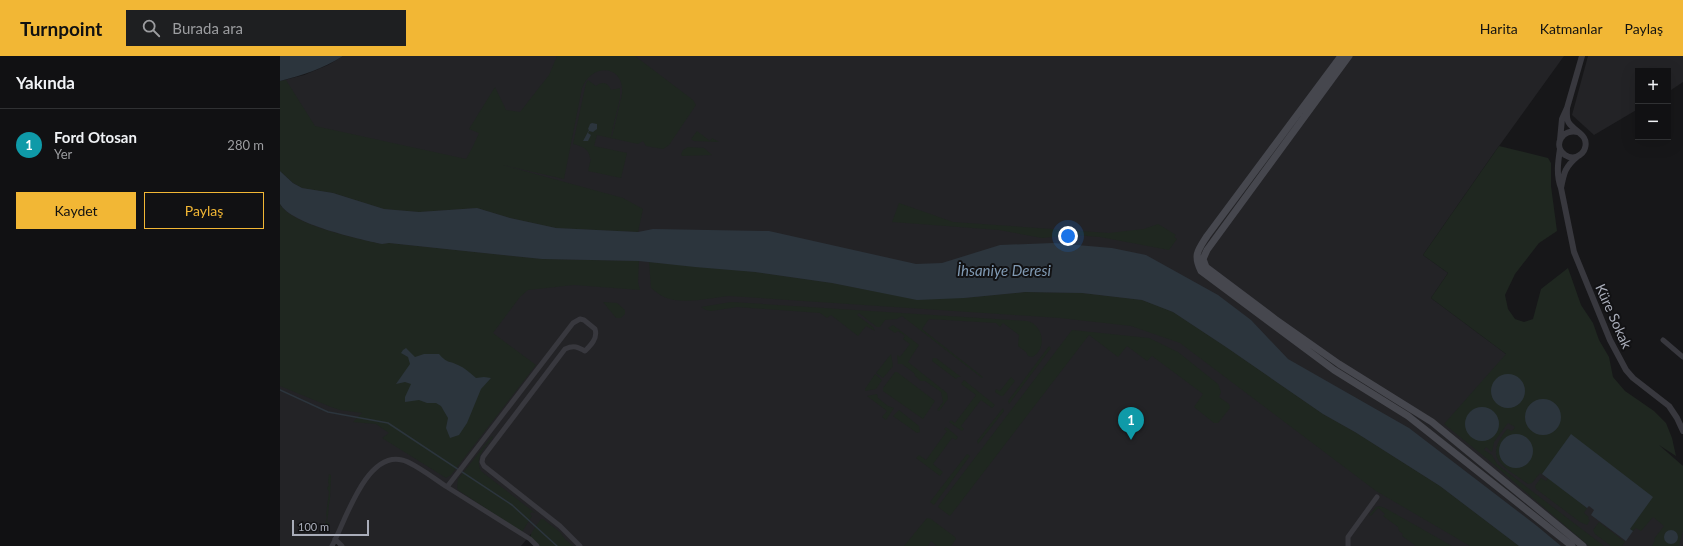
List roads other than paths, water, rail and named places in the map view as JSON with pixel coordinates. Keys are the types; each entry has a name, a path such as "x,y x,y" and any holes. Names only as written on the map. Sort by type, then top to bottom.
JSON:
{"main road":[{"path":"1341,56 1207,236 1199,249 1196,261 1201,271 1334,370 1408,416 1572,546"},
{"path":"1349,56 1207,250 1204,259 1206,267 1275,319 1339,364 1432,422 1583,546"}],"street":[{"path":"1578,156 1569,157 1565,155 1560,149 1560,140 1562,119 1567,108 1582,56"},
{"path":"1561,188 1568,164 1584,150 1586,142 1568,122 1567,108"},
{"path":"1560,140 1565,133 1569,131 1578,132"},
{"name":"Küre Sokak","path":"1560,149 1558,181 1561,188 1574,252 1610,340 1626,370 1633,378 1669,406 1683,431"},
{"path":"447,487 573,323 576,320 584,320 595,329 596,332 591,344 585,352 577,346 571,346 565,349 483,457 482,462 484,466 560,526 580,546"},
{"path":"1663,340 1683,357"},
{"path":"332,546 366,479 379,464 393,458 404,460 530,540 537,546"},
{"path":"1348,546 1348,537 1377,497"},
{"path":"335,539 342,546"}],"water":[{"path":"280,56 343,56 320,68 280,81"},
{"path":"590,124 597,124 597,129 593,132 589,131 588,133 591,135 588,141 583,141 589,130"},
{"name":"İhsaniye Deresi","path":"280,171 293,183 302,188 333,193 384,209 419,212 477,208 510,218 556,228 638,232 653,229 769,231 916,264 942,263 1000,245 1053,243 1112,248 1146,255 1218,295 1251,320 1288,359 1409,428 1561,546 1519,546 1440,486 1355,432 1323,414 1173,312 1142,300 1082,293 1025,292 964,298 917,300 832,283 755,272 639,261 542,259 389,243 382,244 326,230 297,218 287,211 280,204"},
{"path":"406,348 415,357 424,354 439,354 446,361 463,368 476,378 491,378 481,389 467,423 459,435 450,438 446,428 448,418 441,406 436,403 427,403 419,400 405,402 405,397 411,384 405,382 396,384 410,364 408,357 401,353"},
{"path":"1505,374 1511,374 1515,375 1522,381 1525,391 1524,398 1518,405 1511,408 1505,408 1501,407 1494,401 1491,394 1491,388 1492,384 1498,377"},
{"path":"1543,399 1556,404 1561,417 1556,430 1543,435 1530,430 1525,417 1530,404"},
{"path":"1479,407 1485,407 1494,412 1498,418 1498,430 1494,436 1485,441 1479,441 1470,436 1465,427 1465,421 1470,412"},
{"path":"1519,434 1528,439 1532,444 1532,458 1528,463 1523,467 1513,468 1509,467 1500,458 1499,448 1500,444 1509,435"},
{"path":"1571,434 1653,497 1630,529 1633,531 1626,541 1591,515 1594,510 1589,506 1587,508 1542,474"},
{"path":"1668,530 1674,530 1678,534 1678,540 1674,544 1668,544 1664,540 1664,534"}],"waterway":[{"path":"280,390 328,412 388,423 512,505 557,546"}],"place":[{"name":"Ford Otosan","path":"1131,440"}]}
